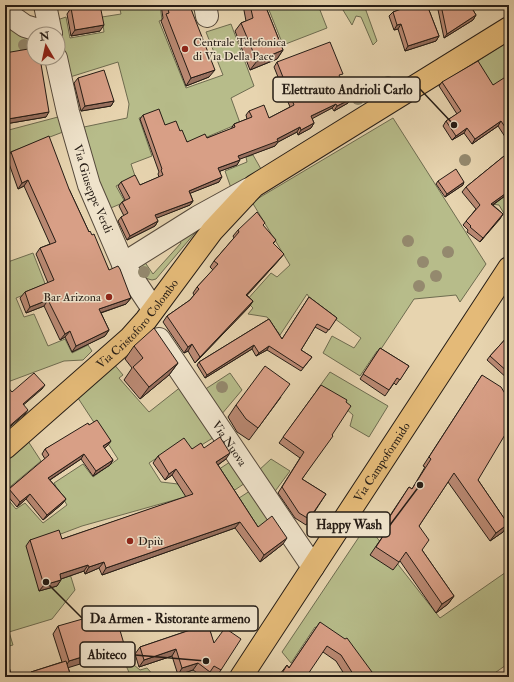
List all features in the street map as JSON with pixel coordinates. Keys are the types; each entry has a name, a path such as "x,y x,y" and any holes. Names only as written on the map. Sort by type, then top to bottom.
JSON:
{"main road":[{"name":"Via Cristoforo Colombo","path":"5,448 130,338 212,231 254,186 509,28"},
{"name":"Via Campoformido","path":"241,677 509,268"}],"street":[{"path":"45,5 49,26"},
{"path":"5,12 26,26"},
{"name":"Via Giuseppe Verdi","path":"58,66 68,112 89,185 123,264 149,315"},
{"name":"Via Cristoforo Colombo","path":"123,264 198,217 254,186"},
{"name":"Via Nuova","path":"149,315 313,567"}],"green space":[{"path":"119,5 160,5 162,20 159,21 186,88 223,75 206,32 231,24 254,86 231,98 240,123 207,137 211,147 189,154 162,127 156,112 139,118 152,156 131,164 135,176 116,186 125,202 106,210 84,127 127,118 129,104 118,62 70,77 66,59 66,26 58,26 57,20 66,17 70,38 104,32 102,17 121,14"},
{"path":"267,5 318,5 327,28 283,45"},
{"path":"340,5 364,5 377,41 373,45 361,17 356,16 352,25"},
{"path":"5,21 26,35 26,53 5,57"},
{"path":"509,41 509,83 490,88 457,74"},
{"path":"58,117 63,132 5,154 5,131"},
{"path":"393,118 486,264 460,302 456,295 414,299 379,352 377,351 360,376 323,353 332,336 354,348 361,338 312,302 307,294 280,335 267,317 248,314 253,308 246,301 271,273 277,277 290,265 252,202"},
{"path":"253,155 261,169 231,188 225,171 247,162 246,157"},
{"path":"502,194 506,198 509,196 509,222 499,205 491,204"},
{"path":"199,228 156,279 152,280 138,276 138,265 144,261 153,274 181,243 176,235"},
{"path":"33,253 46,286 16,298 24,317 34,314 48,346 65,339 72,353 88,345 92,351 83,360 64,361 5,383 5,263"},
{"path":"113,363 123,375 119,378 149,412 182,386 216,436 187,454 180,443 149,463 161,482 178,484 201,481 233,460 248,481 229,494 210,490 82,526 58,535 75,590 52,619 9,632 13,645 5,647 5,496 16,509 25,503 43,523 67,505 54,483 83,464 93,477 118,459 76,395"},
{"path":"330,372 388,406 369,437 350,426 353,415 344,407 317,390"},
{"path":"230,373 242,390 221,415 204,390"},
{"path":"26,438 41,461 5,491 5,456"},
{"path":"271,459 290,471 273,494 258,471"},
{"path":"253,489 293,549 267,522 244,538 239,498"},
{"path":"367,525 440,618 509,570 509,663 489,677 370,677 340,643 315,627 291,663 282,652"},
{"path":"121,654 140,670 147,668 155,677 131,677"}],"building":[{"path":"100,5 104,25 75,30 71,8"},
{"name":"Centrale Telefonica di Via Della Pace","path":"167,5 190,5 215,70 191,78 166,14 169,13"},
{"path":"250,5 265,5 283,50 257,61 241,23 253,18"},
{"path":"406,5 427,5 439,36 408,46 401,24 397,25 393,12 407,7"},
{"path":"441,5 470,5 476,15 447,34"},
{"path":"330,42 343,74 339,75 351,99 337,106 336,104 311,116 314,123 301,130 300,127 277,139 278,141 238,156 240,160 218,168 222,177 189,191 193,201 155,215 158,221 130,236 121,217 128,213 122,202 130,198 121,182 135,175 140,185 163,175 143,115 159,109 165,125 176,121 187,142 205,134 207,138 235,127 234,124 252,117 249,111 264,105 269,118 294,105 277,62"},
{"path":"26,49 26,66 41,66 49,112 8,119 8,117 5,117 5,53"},
{"path":"478,61 493,85 507,76 509,79 509,133 501,121 475,139 467,128 456,136 446,121 461,111 442,82"},
{"path":"104,70 114,101 85,106 78,78"},
{"path":"49,136 69,189 89,232 90,231 92,235 94,234 109,270 118,266 120,269 131,298 99,309 109,330 76,346 70,331 65,334 48,300 30,307 25,292 54,280 40,248 56,242 28,180 22,183 11,152"},
{"path":"509,152 509,191 491,204 503,214 483,238 470,227 471,226 466,221 480,205 466,187"},
{"path":"456,169 464,182 447,194 438,181"},
{"path":"257,212 265,223 263,225 276,240 273,243 284,254 246,295 253,301 200,357 192,344 188,347 167,316 190,300 199,289 197,287 218,264 214,261 239,232 238,230"},
{"path":"5,236 8,244 5,245"},
{"path":"309,297 337,318 329,330 317,324 301,350 312,357 303,368 269,346 259,353 254,345 207,375 199,362 269,319 282,339"},
{"path":"154,328 178,363 149,387 133,367 143,358 134,346"},
{"path":"509,335 509,373 490,356"},
{"path":"380,348 409,366 400,380 397,378 389,390 363,374"},
{"path":"265,366 290,384 258,428 246,419 236,405"},
{"path":"34,373 45,385 23,404 28,410 6,429 5,384 12,392"},
{"path":"482,375 501,387 509,400 509,428 478,480 508,524 496,533 454,473 419,526 429,540 422,550 454,596 442,604 406,552 399,562 376,547 391,524 387,521 409,487 412,489 431,459 429,457"},
{"path":"321,385 347,400 346,402 351,406 332,435 333,436 302,479 326,494 309,519 299,513 282,487 304,452 283,437"},
{"path":"97,420 111,441 103,446 113,460 96,471 84,454 48,478 66,499 47,515 30,494 20,502 9,489 49,455 45,449 88,423 89,425"},
{"path":"220,437 230,453 216,462 258,527 272,516 287,538 264,555 240,522 106,568 104,562 89,567 88,565 60,574 61,580 44,585 30,540 59,530 62,539 193,494 176,469 169,474 158,456 184,438 192,449 201,443 204,448"},
{"path":"114,610 124,644 69,661 58,626"},
{"path":"320,622 345,639 347,638 372,672 364,677 355,677 341,655 327,646 306,677 277,677 279,674 281,675 287,665 289,668"},
{"path":"208,624 214,643 225,628 241,639 221,670 214,666 210,672 198,663 182,668 176,649 144,660 140,647"},
{"path":"7,660 12,677 5,677 5,661"},
{"path":"66,661 71,677 33,677 31,672"}],"place":[{"name":"Centrale Telefonica di Via Della Pace","path":"185,49"},
{"name":"Elettrauto Andrioli Carlo","path":"454,125"},
{"name":"Bar Arizona","path":"109,297"},
{"name":"Happy Wash","path":"420,485"},
{"name":"Dpiù","path":"130,541"},
{"name":"Da Armen - Ristorante armeno","path":"46,582"},
{"name":"Abiteco","path":"206,661"}]}
